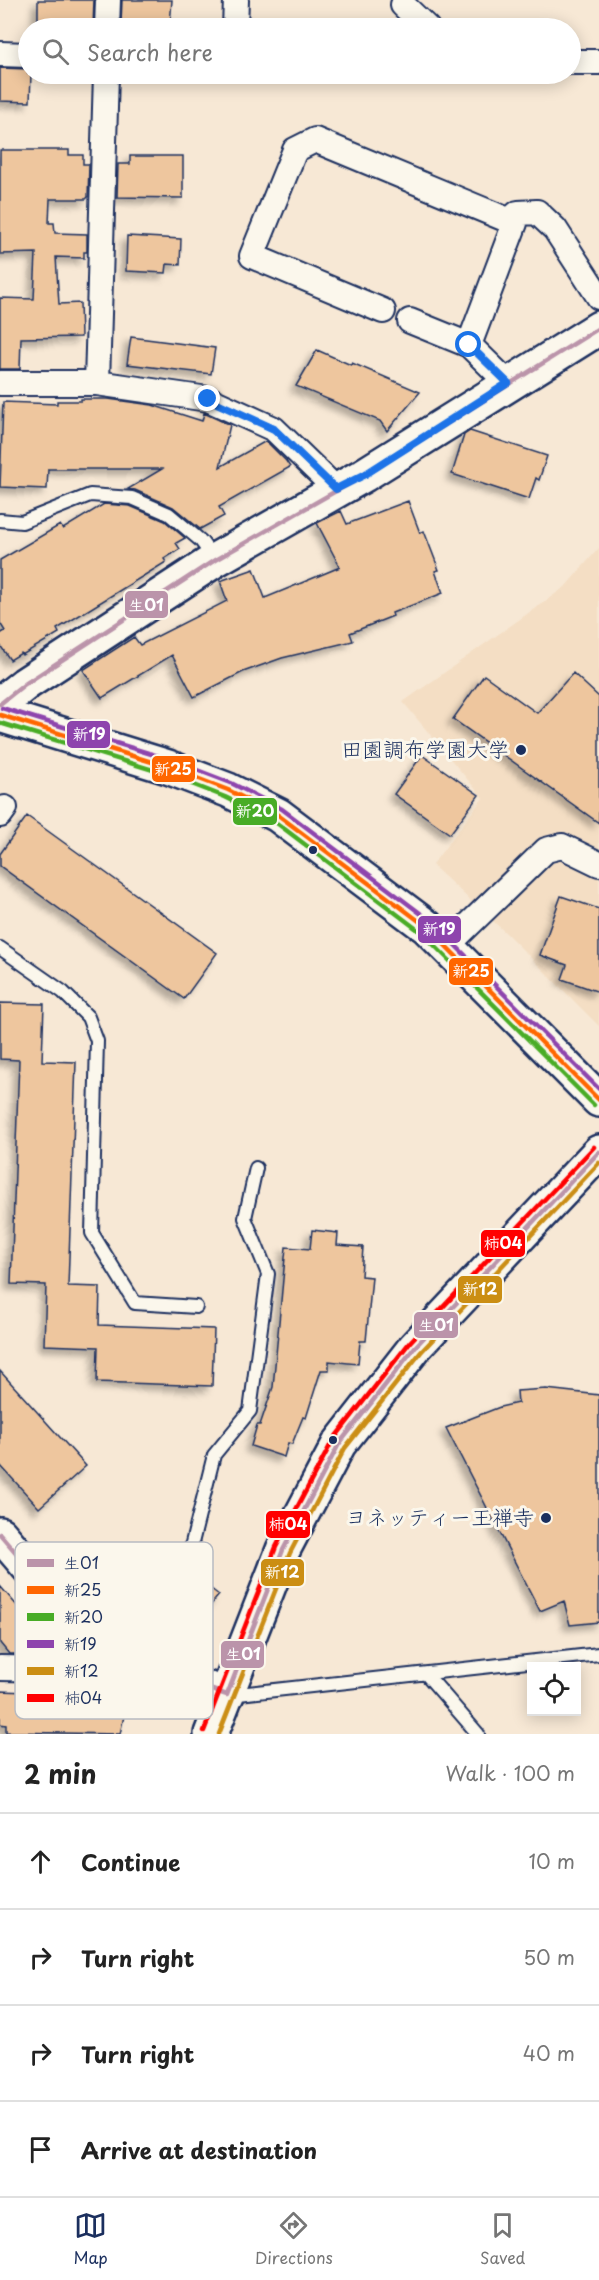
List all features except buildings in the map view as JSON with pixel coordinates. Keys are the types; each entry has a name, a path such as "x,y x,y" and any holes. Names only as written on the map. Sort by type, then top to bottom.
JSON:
{"street":[{"path":"107,18 108,0"},
{"path":"235,18 236,0"},
{"path":"403,5 417,18"},
{"path":"0,54 18,55"},
{"path":"581,62 599,62"},
{"path":"97,383 106,84"},
{"path":"383,311 252,256 295,150 315,140 391,161 515,223 469,345"},
{"path":"509,221 518,213 537,212 555,229 599,297"},
{"path":"410,321 469,345 508,383"},
{"path":"0,704 25,684 215,560 364,475 599,328"},
{"path":"0,383 97,383 208,399 274,429 336,489"},
{"path":"0,715 168,767 228,790 260,805 291,824 427,927 599,1100"},
{"path":"447,946 546,850 562,846 599,864"},
{"path":"211,1734 283,1550 339,1444 415,1347 599,1152"},
{"path":"0,1534 15,1552"},
{"path":"0,1668 15,1668"},
{"path":"213,1690 227,1695"}],"lane":[{"path":"0,520 22,522 90,495 132,498 170,514 201,541 215,560"},
{"path":"0,948 63,992 88,1017 97,1041 92,1233 135,1303 196,1307"},
{"path":"192,1542 214,1455 250,1411 268,1274 245,1218 256,1168"},
{"path":"227,1695 427,1675 599,1654"},
{"path":"427,1675 478,1734"}],"shaded area":[{"name":"田園調布学園大学","path":"599,548 599,1026 506,933 432,865 483,798 403,702 565,587"}],"transit line":[{"name":"生01","path":"0,704 25,684 215,560 364,475 599,328"},
{"name":"新19","path":"2,708 171,760 231,783 282,809 432,922 599,1089"},
{"name":"新25","path":"0,715 168,767 228,790 278,815 427,927 599,1100"},
{"name":"新20","path":"0,723 166,774 225,797 274,821 422,933 594,1105"},
{"name":"柿04","path":"213,1708 276,1547 333,1440 410,1342 594,1147"},
{"name":"生01","path":"213,1690 227,1695 283,1550 339,1444 415,1347 599,1152"},
{"name":"新12","path":"219,1734 290,1553 345,1448 421,1352 599,1163"},
{"name":"生01","path":"0,1534 15,1552"},
{"name":"柿04","path":"204,1731 209,1719"}],"place":[{"name":"田園調布学園大学","path":"521,750"},
{"name":"ヨネッティー王禅寺","path":"546,1518"}],"route":[{"path":"208,399 274,429 336,489 364,475 508,383 469,345"}]}
